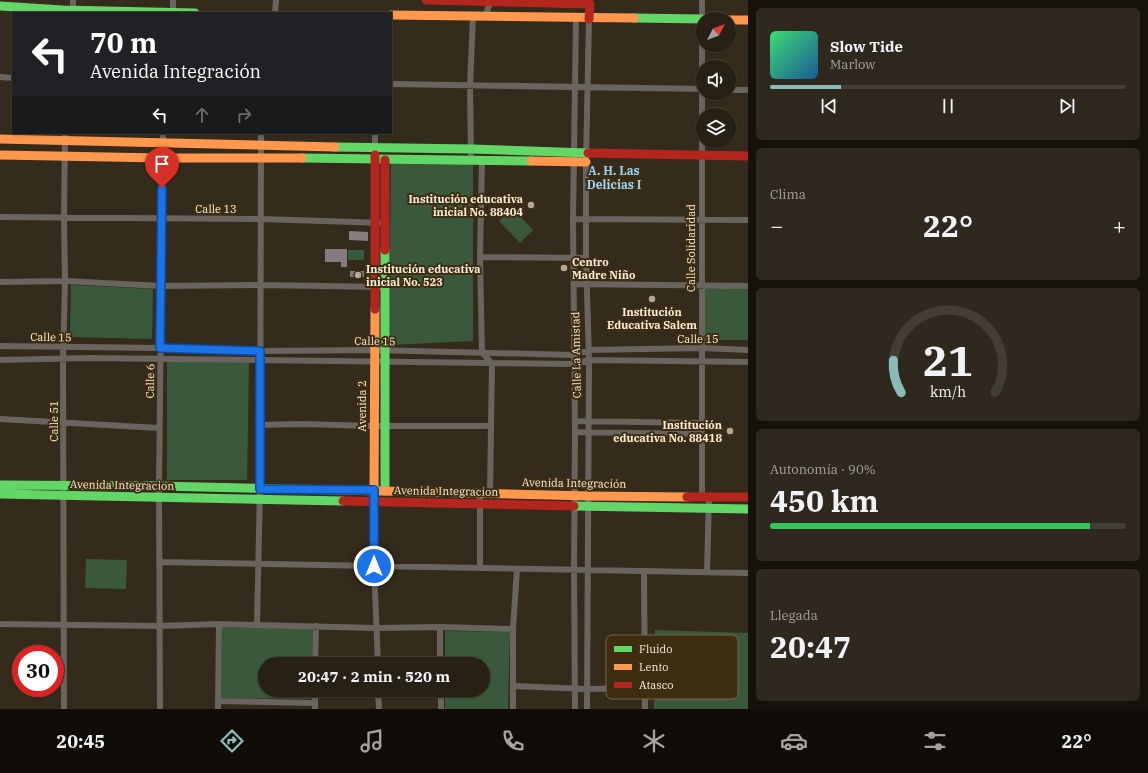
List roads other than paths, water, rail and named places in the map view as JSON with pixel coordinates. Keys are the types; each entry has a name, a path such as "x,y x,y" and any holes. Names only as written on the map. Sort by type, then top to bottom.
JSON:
{"main road":[{"path":"426,0 590,2"},
{"name":"Calle La Amistad","path":"589,19 590,2"},
{"path":"0,6 66,11 116,12"},
{"path":"392,15 589,19 696,19"},
{"path":"736,20 748,20"},
{"path":"0,139 65,137 162,143 261,146 472,149 574,157"},
{"name":"Avenida 2","path":"374,490 375,147"},
{"path":"0,155 482,161 574,157 701,155 748,156"},
{"name":"Avenida 2","path":"384,491 385,160"},
{"name":"Avenida Integración","path":"0,485 374,490 575,496 748,497"},
{"name":"Avenida Integracion","path":"0,494 748,509"}],"street":[{"path":"66,11 73,0"},
{"path":"167,12 173,0"},
{"path":"275,12 276,0"},
{"name":"Calle Solidaridad","path":"702,0 702,12"},
{"path":"485,17 491,1"},
{"path":"471,160 470,85 473,16"},
{"name":"Calle La Amistad","path":"575,709 573,219 576,18"},
{"name":"Calle La Amistad","path":"587,709 589,350 586,258 586,157 589,19"},
{"path":"0,77 12,78"},
{"path":"392,84 696,89"},
{"path":"736,90 748,90"},
{"name":"Calle Solidaridad","path":"702,100 702,434 705,497 708,508 707,572"},
{"name":"Calle 6","path":"160,709 159,428 163,134"},
{"path":"258,625 260,500 261,134"},
{"path":"375,134 375,147"},
{"name":"Calle 51","path":"64,709 63,359 65,281 65,137"},
{"path":"482,161 480,257 482,353 492,363 490,493"},
{"name":"Calle 13","path":"0,217 261,219 385,223"},
{"path":"573,219 748,220"},
{"path":"480,257 586,258"},
{"path":"0,282 65,281 161,286 261,285 385,287"},
{"path":"574,284 748,286"},
{"name":"Calle 15","path":"0,346 260,351 374,350 574,355 589,350 702,348 748,350"},
{"path":"0,360 160,359 574,364 589,360 748,362"},
{"path":"0,419 159,428"},
{"path":"575,421 702,424"},
{"path":"260,425 491,426"},
{"path":"575,432 702,434"},
{"name":"Avenida 2","path":"374,490 374,566 378,657"},
{"path":"480,493 480,568"},
{"path":"159,562 748,573"},
{"path":"513,709 513,629 517,569"},
{"path":"644,571 645,635"},
{"path":"0,624 159,626 219,624 377,628 440,627 513,629"},
{"path":"218,709 219,624"},
{"path":"315,657 316,626"},
{"path":"440,627 440,657"},
{"path":"514,686 606,689"},
{"path":"378,697 379,709"},
{"path":"441,697 441,709"},
{"path":"645,699 645,709"},
{"path":"218,701 315,706"}],"place":[{"name":"Institución educativa inicial No. 88404","path":"531,205"},
{"name":"Centro Madre Niño","path":"564,268"},
{"name":"Institución educativa inicial No. 523","path":"358,275"},
{"name":"Institución Educativa Salem","path":"652,299"},
{"name":"Institución educativa No. 88418","path":"730,431"}],"district":[{"name":"A. H. Las Delicias I","path":"614,178"}]}
